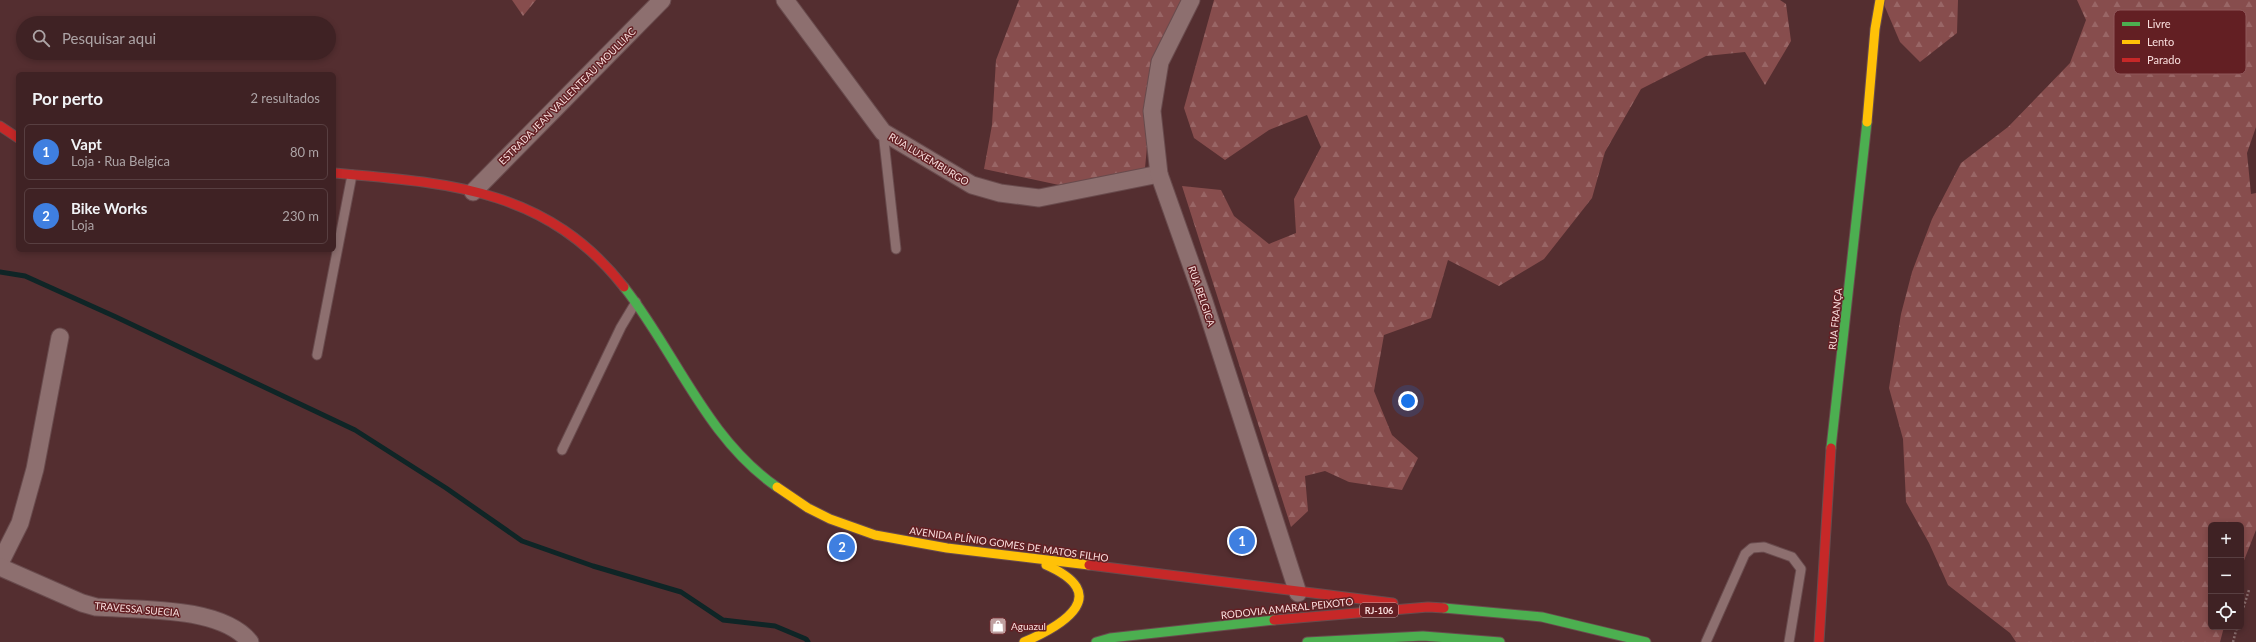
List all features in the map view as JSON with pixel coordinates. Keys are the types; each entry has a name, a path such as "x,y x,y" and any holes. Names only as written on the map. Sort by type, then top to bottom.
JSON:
{"main road":[{"name":"RUA FRANÇA","path":"1819,642 1830,461 1880,0"},
{"path":"0,126 16,137"},
{"name":"AVENIDA PLÍNIO GOMES DE MATOS FILHO","path":"336,173 444,184 520,206 563,227 590,248 636,301 725,439 746,464 807,507 840,524 881,537 952,550 1298,593 1428,607"},
{"path":"1024,642 1040,636 1063,622 1075,608 1079,592 1074,580 1032,559"},
{"name":"RODOVIA AMARAL PEIXOTO","path":"1096,642 1110,638 1236,623 1428,607 1542,617 1646,642"},
{"path":"1307,642 1423,636 1500,642"}],"street":[{"name":"ESTRADA JEAN VALLENTEAU MOULLIAC","path":"473,192 662,0"},
{"name":"RUA LUXEMBURGO","path":"784,0 883,132 972,185 1000,193 1039,198 1159,174"},
{"name":"RUA BELGICA","path":"1191,0 1160,62 1152,111 1159,174 1204,301 1298,593"},
{"path":"0,563 20,524 35,469 60,337"},
{"name":"TRAVESSA SUECIA","path":"0,567 96,607 192,614 223,623 244,634 250,642"}],"lane":[{"path":"883,132 896,249"},
{"path":"317,355 352,175"},
{"path":"562,450 621,327 636,301"},
{"path":"1706,642 1744,554 1752,548 1764,548 1792,557 1801,569 1789,642"}],"path":[{"path":"2244,606 2249,590"},
{"path":"2233,642 2236,630"}],"green space":[{"path":"512,0 536,0 523,16"},
{"path":"1019,0 1182,0 1153,84 1145,168 1059,185 984,169 992,125 996,60"},
{"path":"1214,0 1780,0 1786,4 1791,41 1765,85 1745,52 1706,56 1641,89 1605,152 1592,198 1544,259 1499,286 1448,260 1431,318 1384,335 1374,391 1392,435 1418,458 1402,490 1349,482 1325,471 1305,476 1308,511 1291,527 1182,186 1221,190 1234,216 1269,244 1296,233 1294,199 1321,147 1307,115 1269,130 1225,160 1194,138 1184,108"},
{"path":"1882,0 1958,0 1957,33 1920,62 1900,42"},
{"path":"2077,0 2256,0 2256,127 2247,153 2251,194 2256,193 2256,530 2244,560 2244,522 2208,522 2208,630 2223,630 2220,642 2016,642 2010,633 1948,585 1929,543 1906,502 1903,439 1889,388 1901,314 1912,272 1932,219 1961,163 2008,127 2070,63 2086,20"}],"waterway":[{"path":"0,272 25,276 116,317 355,430 446,488 522,541 593,566 681,592 723,620 775,626 806,639 808,642"}],"traffic: fast":[{"path":"1831,448 1867,122"},
{"path":"624,287 643,313 711,420 730,444 752,467 777,487"},
{"path":"1444,608 1542,617 1646,642"},
{"path":"1096,642 1110,638 1274,620"},
{"path":"1307,642 1423,636 1500,642"}],"traffic: slow":[{"path":"1867,122 1875,29 1880,0"},
{"path":"777,487 808,508 830,519 875,535 947,548 1089,565"},
{"path":"1024,642 1040,635 1054,626 1067,617 1076,608 1079,597 1076,587 1066,576 1046,565"}],"traffic: jam":[{"path":"0,126 16,137"},
{"path":"336,173 417,181 456,188 494,197 529,210 563,229 594,254 624,287"},
{"path":"1819,642 1831,448"},
{"path":"1089,565 1393,603"},
{"path":"1274,620 1428,607 1444,608"}],"place":[{"name":"Vapt","path":"1242,541"},
{"name":"Bike Works","path":"842,547"},
{"name":"Aguazul","path":"998,626"}]}
